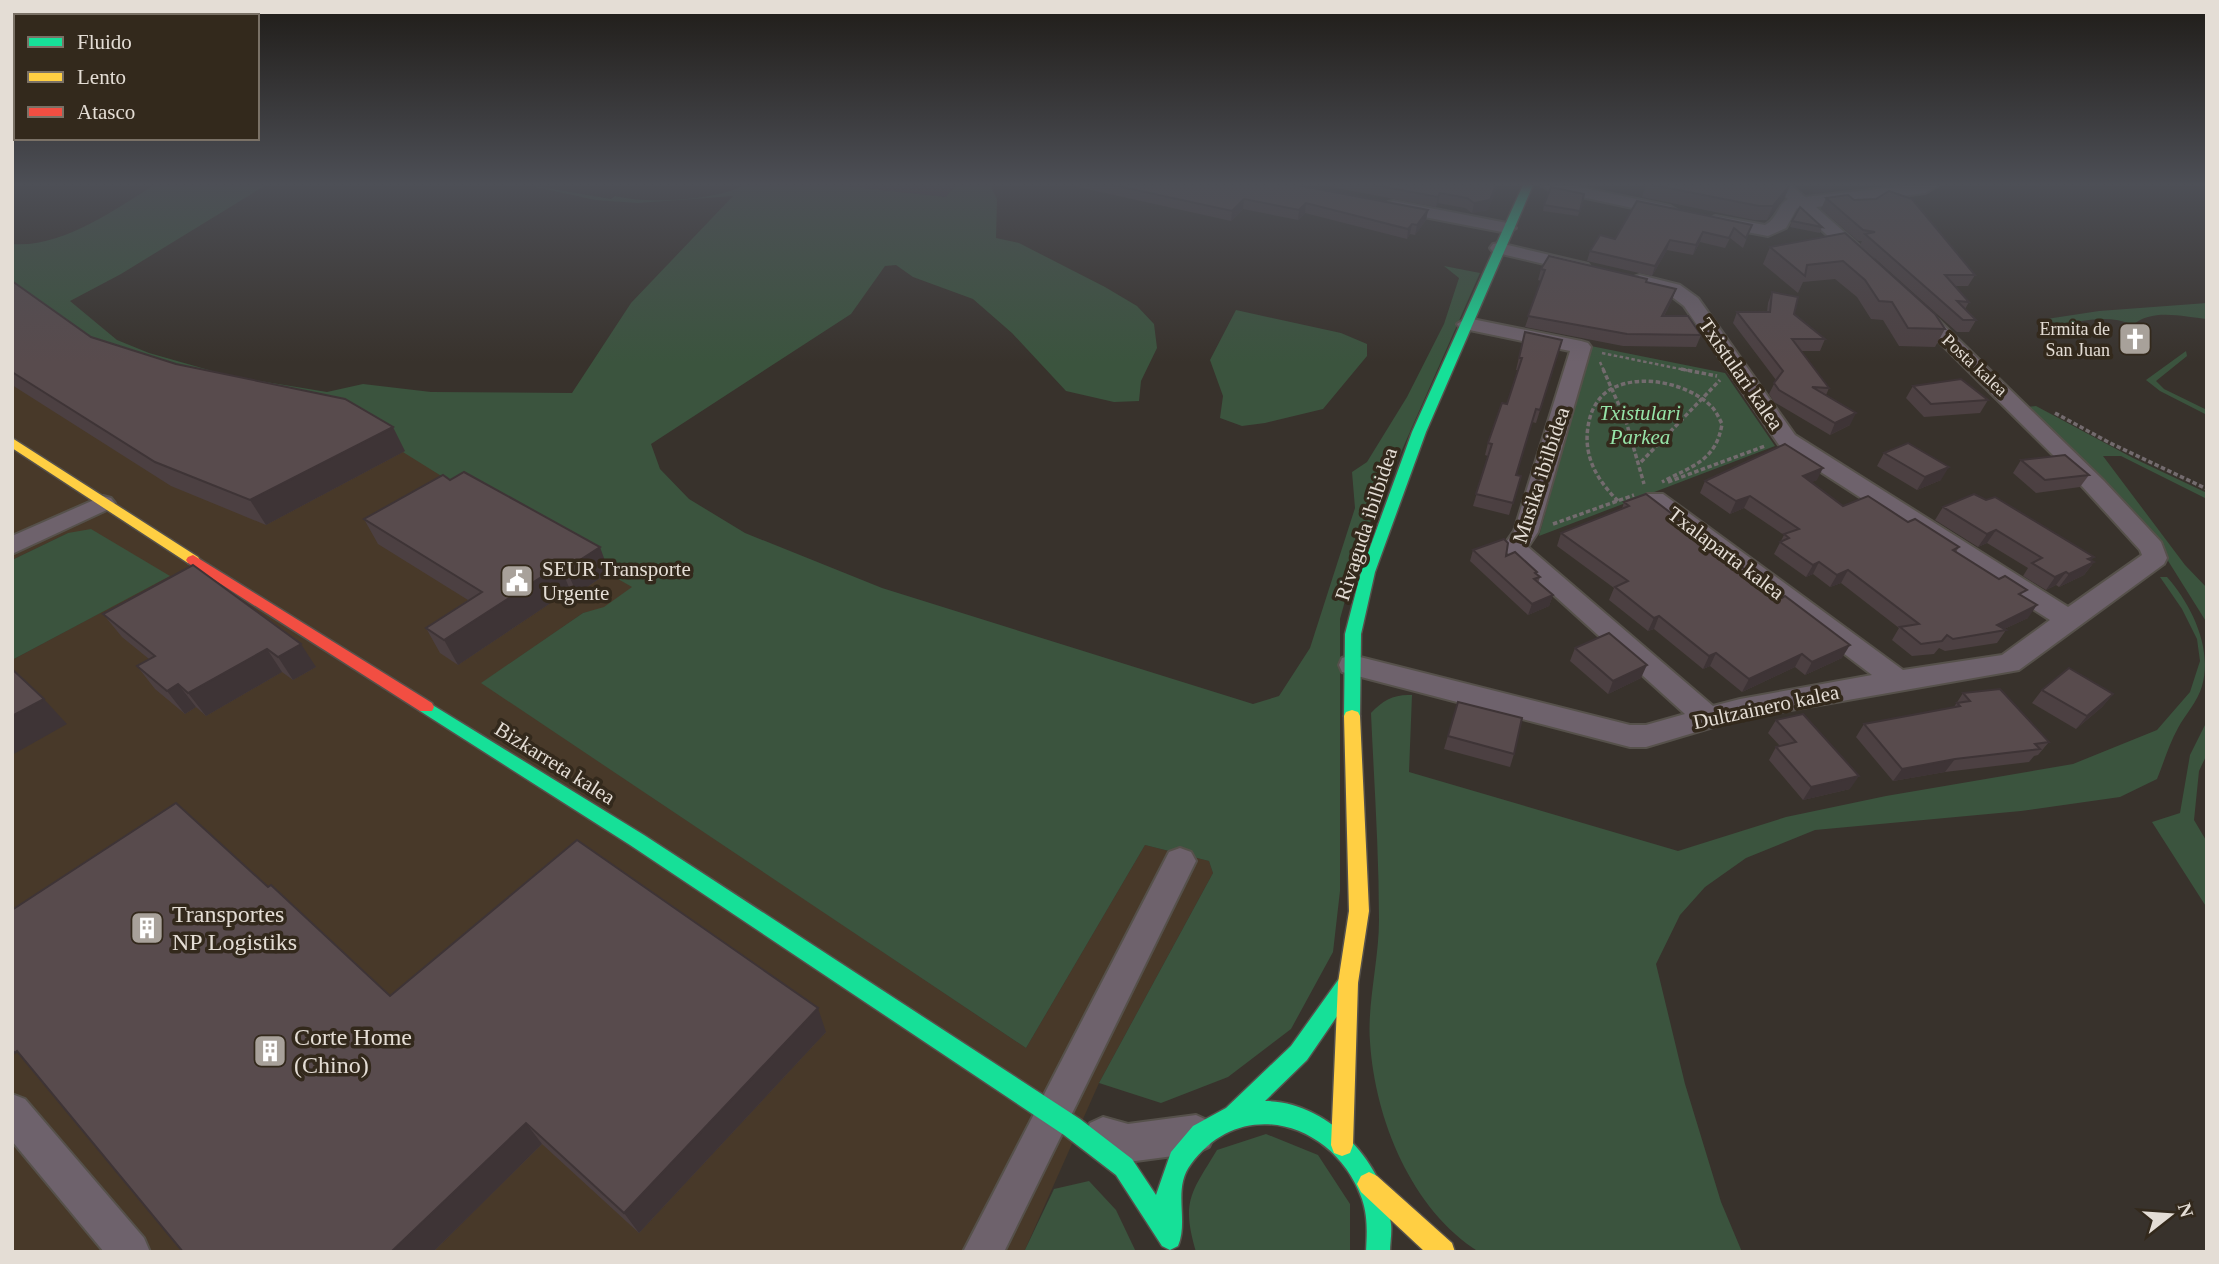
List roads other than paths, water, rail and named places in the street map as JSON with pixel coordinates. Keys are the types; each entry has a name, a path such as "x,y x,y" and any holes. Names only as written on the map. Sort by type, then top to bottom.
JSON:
{"street":[{"name":"Rivaguda ibilbidea","path":"1342,1145 1348,984 1359,911 1353,634 1368,572 1419,432 1500,244"},
{"name":"Txistulari kalea","path":"1521,244 1613,275 1673,289 1684,295 1787,440 2069,620"},
{"path":"1848,244 1879,273"},
{"name":"Posta kalea","path":"1907,300 2094,481 2152,548 2155,558"},
{"name":"Musika ibilbidea","path":"1467,324 1581,347 1526,532 1514,548 1708,718"},
{"name":"Bizkarreta kalea","path":"12,442 103,503 636,840 1062,1120 1124,1167 1168,1234"},
{"name":"Txalaparta kalea","path":"1650,495 1898,681"},
{"path":"12,546 103,503"},
{"name":"Dultzainero kalea","path":"1352,665 1630,736 1646,736 1708,718 1812,695 2009,663 2155,558"},
{"path":"982,1252 1062,1120 1180,860"},
{"path":"1175,1252 1168,1234 1168,1195 1179,1160 1201,1134 1234,1116 1299,1053 1348,984"},
{"path":"12,1112 130,1252"},
{"path":"1234,1116 1271,1112 1309,1122 1342,1145 1370,1184 1443,1252"},
{"path":"1062,1120 1128,1143 1201,1134"},
{"path":"1370,1184 1380,1222 1378,1252"}],"place":[{"name":"Ermita de San Juan","path":"2135,339"},
{"name":"SEUR Transporte Urgente","path":"517,581"},
{"name":"Transportes NP Logistiks","path":"147,928"},
{"name":"Corte Home (Chino)","path":"270,1051"}],"park label":[{"name":"Txistulari Parkea","path":"1640,425"}]}
